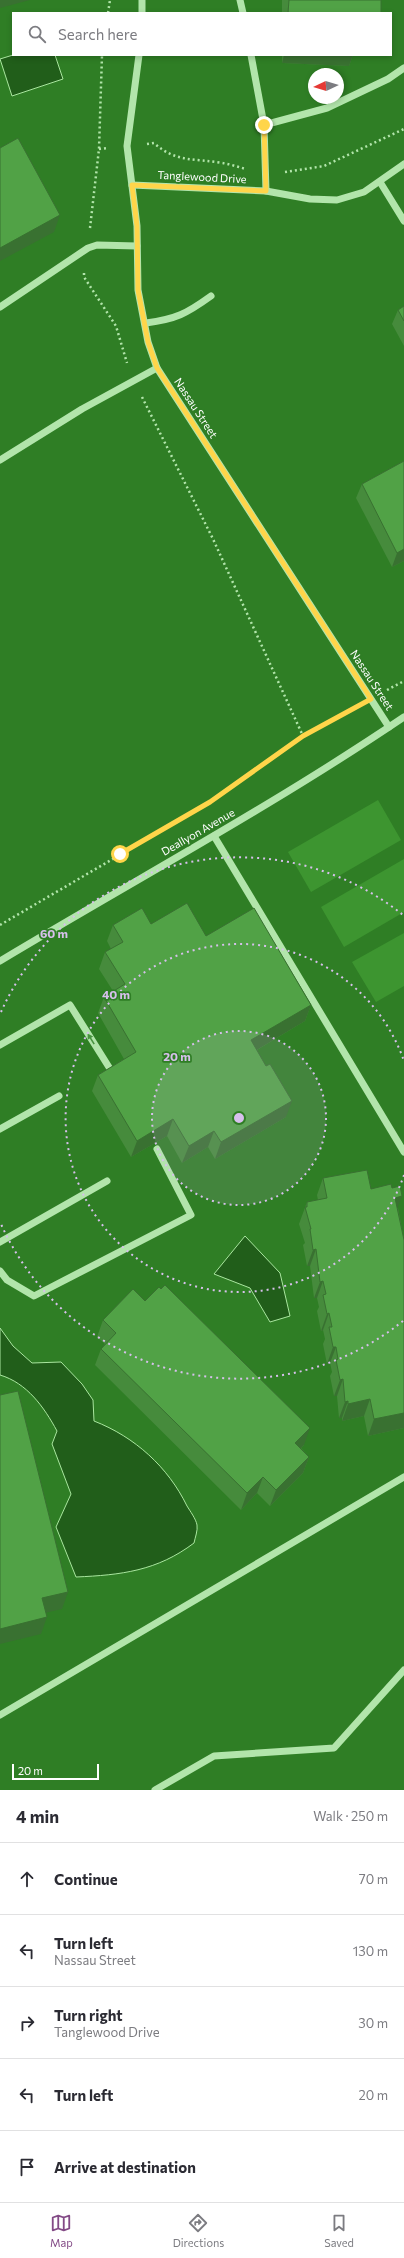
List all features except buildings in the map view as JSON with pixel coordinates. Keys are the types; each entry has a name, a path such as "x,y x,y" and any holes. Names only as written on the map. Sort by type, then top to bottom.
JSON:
{"street":[{"path":"142,0 142,12"},
{"path":"240,0 243,12"},
{"name":"Nassau Street","path":"139,56 127,146 137,226 138,290 146,323 148,342 157,368 389,727"},
{"path":"251,56 264,125 266,191"},
{"path":"264,125 327,108 388,78 404,68"},
{"name":"Tanglewood Drive","path":"132,185 266,191 310,199 337,200 364,192 404,164"},
{"path":"380,182 404,221"},
{"path":"0,307 88,248 97,246 137,246"},
{"path":"146,323 171,320 187,313 211,296"},
{"path":"0,460 82,409 157,368"},
{"name":"Deallyon Avenue","path":"0,961 214,836 404,717"},
{"path":"214,836 404,1152"},
{"path":"0,1045 70,1005 112,1072"},
{"path":"0,1129 59,1096"},
{"path":"0,1271 7,1280 34,1296 192,1215 157,1149"},
{"path":"0,1242 107,1181"},
{"path":"0,1715 404,1477"},
{"path":"155,1790 214,1756 334,1748 404,1670"}],"path":[{"path":"108,12 110,0"},
{"path":"99,149 154,144 165,153 185,159 222,163 266,174 300,171 324,166 404,129"},
{"path":"0,925 210,802 303,736 404,681"}],"shaded area":[{"path":"12,55 55,56 63,79 12,96 0,59"},
{"path":"378,800 401,840 311,892 288,852"},
{"path":"404,859 404,912 344,947 321,907"},
{"path":"404,933 404,986 376,1002 352,962"},
{"path":"245,1236 280,1273 290,1316 270,1322 250,1288 214,1274"},
{"path":"0,1328 13,1346 32,1363 61,1362 82,1384 93,1400 94,1421 123,1436 149,1455 160,1466 179,1492 195,1520 197,1529 194,1543 166,1560 152,1566 123,1573 76,1577 56,1527 71,1494 52,1444 57,1431 34,1397 18,1384 0,1375"}],"route":[{"path":"120,854 210,802 303,736 371,699 157,368 148,342 146,323 142,313 138,290 137,226 132,185 266,191 264,125"}]}
